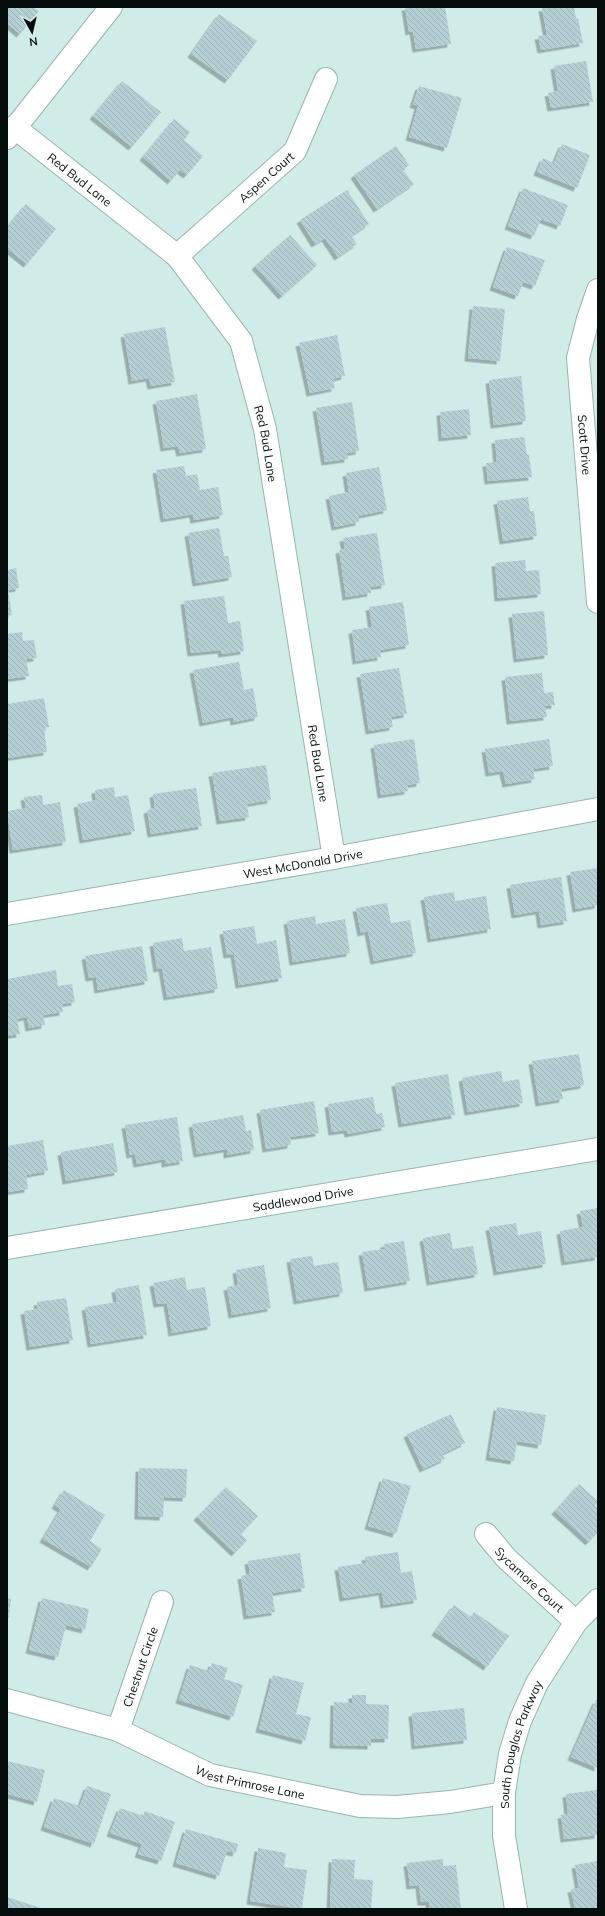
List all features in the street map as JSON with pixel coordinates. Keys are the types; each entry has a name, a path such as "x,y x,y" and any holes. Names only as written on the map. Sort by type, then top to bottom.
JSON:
{"street":[{"path":"11,132 111,7"},
{"name":"Aspen Court","path":"178,256 295,151 326,79"},
{"name":"Red Bud Lane","path":"11,132 178,256 241,341 265,429 334,858"},
{"name":"Scott Drive","path":"598,290 593,321 578,358 598,602"},
{"name":"West McDonald Drive","path":"7,914 334,858 598,810"},
{"name":"Saddlewood Drive","path":"7,1248 598,1149"},
{"name":"Sycamore Court","path":"486,1534 506,1558 576,1622"},
{"name":"South Douglas Parkway","path":"516,1909 504,1836 504,1792 510,1754 520,1721 537,1683 576,1622 598,1600"},
{"name":"Chestnut Circle","path":"118,1730 162,1602"},
{"name":"West Primrose Lane","path":"7,1700 118,1730 210,1775 360,1806 397,1807 450,1802 504,1792"}],"building":[{"path":"7,7 33,7 39,11 20,34 7,23"},
{"path":"405,7 445,7 451,44 416,49 413,31 409,32"},
{"path":"574,7 576,19 578,18 583,43 541,50 538,36 547,35 542,8"},
{"path":"219,14 257,41 228,80 191,54"},
{"path":"586,61 593,102 551,108 548,93 558,91 554,66"},
{"path":"122,81 161,112 132,147 93,116"},
{"path":"419,86 462,98 447,148 409,137 418,106 413,104"},
{"path":"174,119 190,132 184,140 203,156 187,175 180,170 171,181 143,157"},
{"path":"562,144 590,155 577,188 537,172 543,158 554,163"},
{"path":"396,146 409,165 403,170 414,184 377,209 354,175"},
{"path":"523,188 568,205 560,226 541,219 534,236 508,226"},
{"path":"347,190 369,224 351,236 357,244 338,257 325,238 315,244 300,220"},
{"path":"26,204 56,229 27,264 7,248 7,227"},
{"path":"290,235 317,265 282,296 255,266"},
{"path":"507,247 545,260 535,286 523,282 518,296 493,287"},
{"path":"473,306 505,309 500,361 468,358"},
{"path":"165,327 175,382 151,386 149,378 132,381 124,334"},
{"path":"337,335 345,376 333,379 335,388 310,393 299,343"},
{"path":"521,376 526,421 494,425 489,380"},
{"path":"197,394 206,449 180,453 178,446 164,448 156,401"},
{"path":"352,402 359,451 347,453 348,459 325,462 316,408"},
{"path":"469,409 471,435 442,438 440,412"},
{"path":"524,437 527,455 529,455 532,477 488,481 486,463 497,462 495,440"},
{"path":"184,466 186,476 197,474 200,490 218,487 223,515 194,520 193,514 164,519 156,470"},
{"path":"379,467 387,510 358,516 359,522 335,527 329,496 349,492 346,473"},
{"path":"528,497 530,511 534,511 537,536 503,541 497,501"},
{"path":"219,528 224,556 228,556 232,577 196,583 188,533"},
{"path":"377,533 385,585 370,587 371,593 346,597 339,550 345,549 343,538"},
{"path":"525,560 526,571 539,570 541,594 498,598 495,563"},
{"path":"16,568 19,588 8,590 12,615 7,616 7,570"},
{"path":"224,596 228,623 240,621 244,651 222,654 221,650 191,653 184,601"},
{"path":"403,602 409,645 380,650 381,657 356,661 352,630 372,627 369,607"},
{"path":"544,611 548,655 517,659 512,614"},
{"path":"22,632 23,641 34,640 37,658 26,659 29,676 7,679 7,634"},
{"path":"239,662 244,690 253,688 258,717 234,722 233,717 203,723 193,670"},
{"path":"399,668 407,714 391,717 393,727 369,731 360,674"},
{"path":"542,673 544,693 553,692 555,705 545,706 547,717 510,721 505,677"},
{"path":"44,698 49,727 44,728 47,752 7,758 7,704"},
{"path":"414,739 420,783 407,785 408,791 381,795 374,745"},
{"path":"549,739 553,766 533,769 535,779 506,784 503,771 489,773 485,749"},
{"path":"266,765 271,800 247,804 249,817 220,821 212,773"},
{"path":"114,787 115,797 128,795 135,831 83,840 77,804 96,800 95,790"},
{"path":"196,788 202,826 151,834 147,810 155,808 153,794"},
{"path":"42,795 43,805 60,802 66,842 13,850 7,811 26,808 24,797"},
{"path":"598,868 598,905 576,909 570,872"},
{"path":"561,877 567,921 541,925 539,911 515,915 510,885"},
{"path":"454,892 455,901 486,896 491,929 431,939 424,897"},
{"path":"387,903 391,923 410,920 416,953 374,961 368,931 361,933 356,908"},
{"path":"315,916 316,924 345,919 350,953 293,962 287,921"},
{"path":"254,926 257,944 276,940 282,978 239,985 234,954 227,955 223,931"},
{"path":"182,938 184,951 211,947 218,989 167,997 162,968 157,969 153,943"},
{"path":"142,946 148,981 98,990 96,977 89,978 85,956"},
{"path":"56,970 58,986 72,984 75,1002 62,1004 63,1012 43,1015 45,1025 29,1028 27,1017 17,1019 20,1034 7,1036 7,979"},
{"path":"579,1054 584,1085 561,1089 563,1099 539,1103 532,1061"},
{"path":"501,1071 503,1082 519,1079 523,1103 468,1112 462,1078"},
{"path":"448,1074 455,1115 402,1124 395,1083"},
{"path":"373,1097 376,1114 382,1113 385,1127 348,1134 347,1130 332,1132 328,1104"},
{"path":"314,1101 319,1133 290,1137 291,1145 266,1149 260,1110"},
{"path":"243,1115 246,1131 251,1130 254,1150 227,1155 227,1149 197,1154 192,1124"},
{"path":"177,1117 183,1161 165,1164 165,1159 137,1164 135,1154 130,1155 125,1125"},
{"path":"43,1140 48,1171 26,1175 28,1189 7,1192 7,1146"},
{"path":"113,1143 118,1172 66,1181 61,1152"},
{"path":"598,1208 598,1257 565,1262 560,1231 583,1227 580,1211"},
{"path":"516,1223 518,1235 541,1231 546,1264 497,1272 489,1227"},
{"path":"450,1233 453,1249 473,1246 478,1274 430,1282 423,1238"},
{"path":"404,1241 410,1281 368,1288 362,1252 384,1249 384,1244"},
{"path":"312,1256 314,1266 338,1262 343,1293 297,1301 290,1259"},
{"path":"264,1265 271,1308 232,1315 227,1287 238,1285 236,1270"},
{"path":"185,1277 187,1290 205,1287 211,1326 172,1333 167,1303 157,1304 153,1283"},
{"path":"139,1285 147,1335 91,1344 85,1307 117,1302 115,1289"},
{"path":"66,1298 73,1340 30,1347 24,1311 38,1309 37,1302"},
{"path":"497,1407 546,1415 541,1445 517,1441 514,1461 489,1457"},
{"path":"451,1414 465,1443 442,1454 445,1459 423,1469 407,1434"},
{"path":"139,1468 187,1469 186,1498 164,1497 163,1517 138,1516"},
{"path":"383,1478 411,1486 396,1534 368,1526"},
{"path":"579,1484 598,1501 595,1506 598,1509 598,1532 589,1542 555,1511"},
{"path":"226,1487 258,1516 241,1534 247,1540 235,1553 197,1517"},
{"path":"64,1490 105,1515 90,1541 102,1549 91,1567 43,1539 61,1509 55,1505"},
{"path":"398,1552 401,1573 412,1571 417,1600 384,1605 382,1592 343,1598 338,1567 366,1563 365,1557"},
{"path":"300,1553 305,1588 272,1593 275,1612 247,1616 241,1576 250,1574 248,1561"},
{"path":"7,1598 11,1599 8,1622 7,1622"},
{"path":"42,1598 89,1609 85,1630 66,1625 58,1657 29,1650"},
{"path":"454,1605 471,1617 474,1612 509,1636 487,1667 435,1632"},
{"path":"212,1663 228,1668 224,1679 243,1685 233,1717 179,1700 190,1665 209,1671"},
{"path":"273,1675 304,1683 296,1714 311,1717 305,1741 259,1729"},
{"path":"352,1695 366,1695 366,1704 389,1705 388,1739 371,1739 371,1746 333,1745 334,1702 352,1703"},
{"path":"596,1700 598,1701 598,1768 571,1757"},
{"path":"464,1708 467,1740 415,1746 412,1713"},
{"path":"7,1761 45,1770 37,1802 7,1794"},
{"path":"87,1786 111,1794 94,1844 44,1827 54,1798 80,1806"},
{"path":"597,1790 598,1835 564,1839 561,1815 568,1814 566,1794"},
{"path":"120,1808 143,1816 145,1811 175,1822 161,1861 138,1854 142,1844 110,1833"},
{"path":"186,1829 238,1844 236,1853 227,1851 219,1876 176,1863"},
{"path":"258,1848 286,1853 284,1867 307,1870 302,1909 250,1901"},
{"path":"332,1859 355,1860 354,1879 373,1880 371,1909 330,1909"},
{"path":"443,1859 443,1866 456,1865 461,1909 430,1909 429,1902 421,1902 419,1885 410,1886 407,1863"},
{"path":"598,1861 598,1908 575,1909 571,1889 579,1888 575,1865"},
{"path":"7,1897 44,1909 7,1909"}]}
